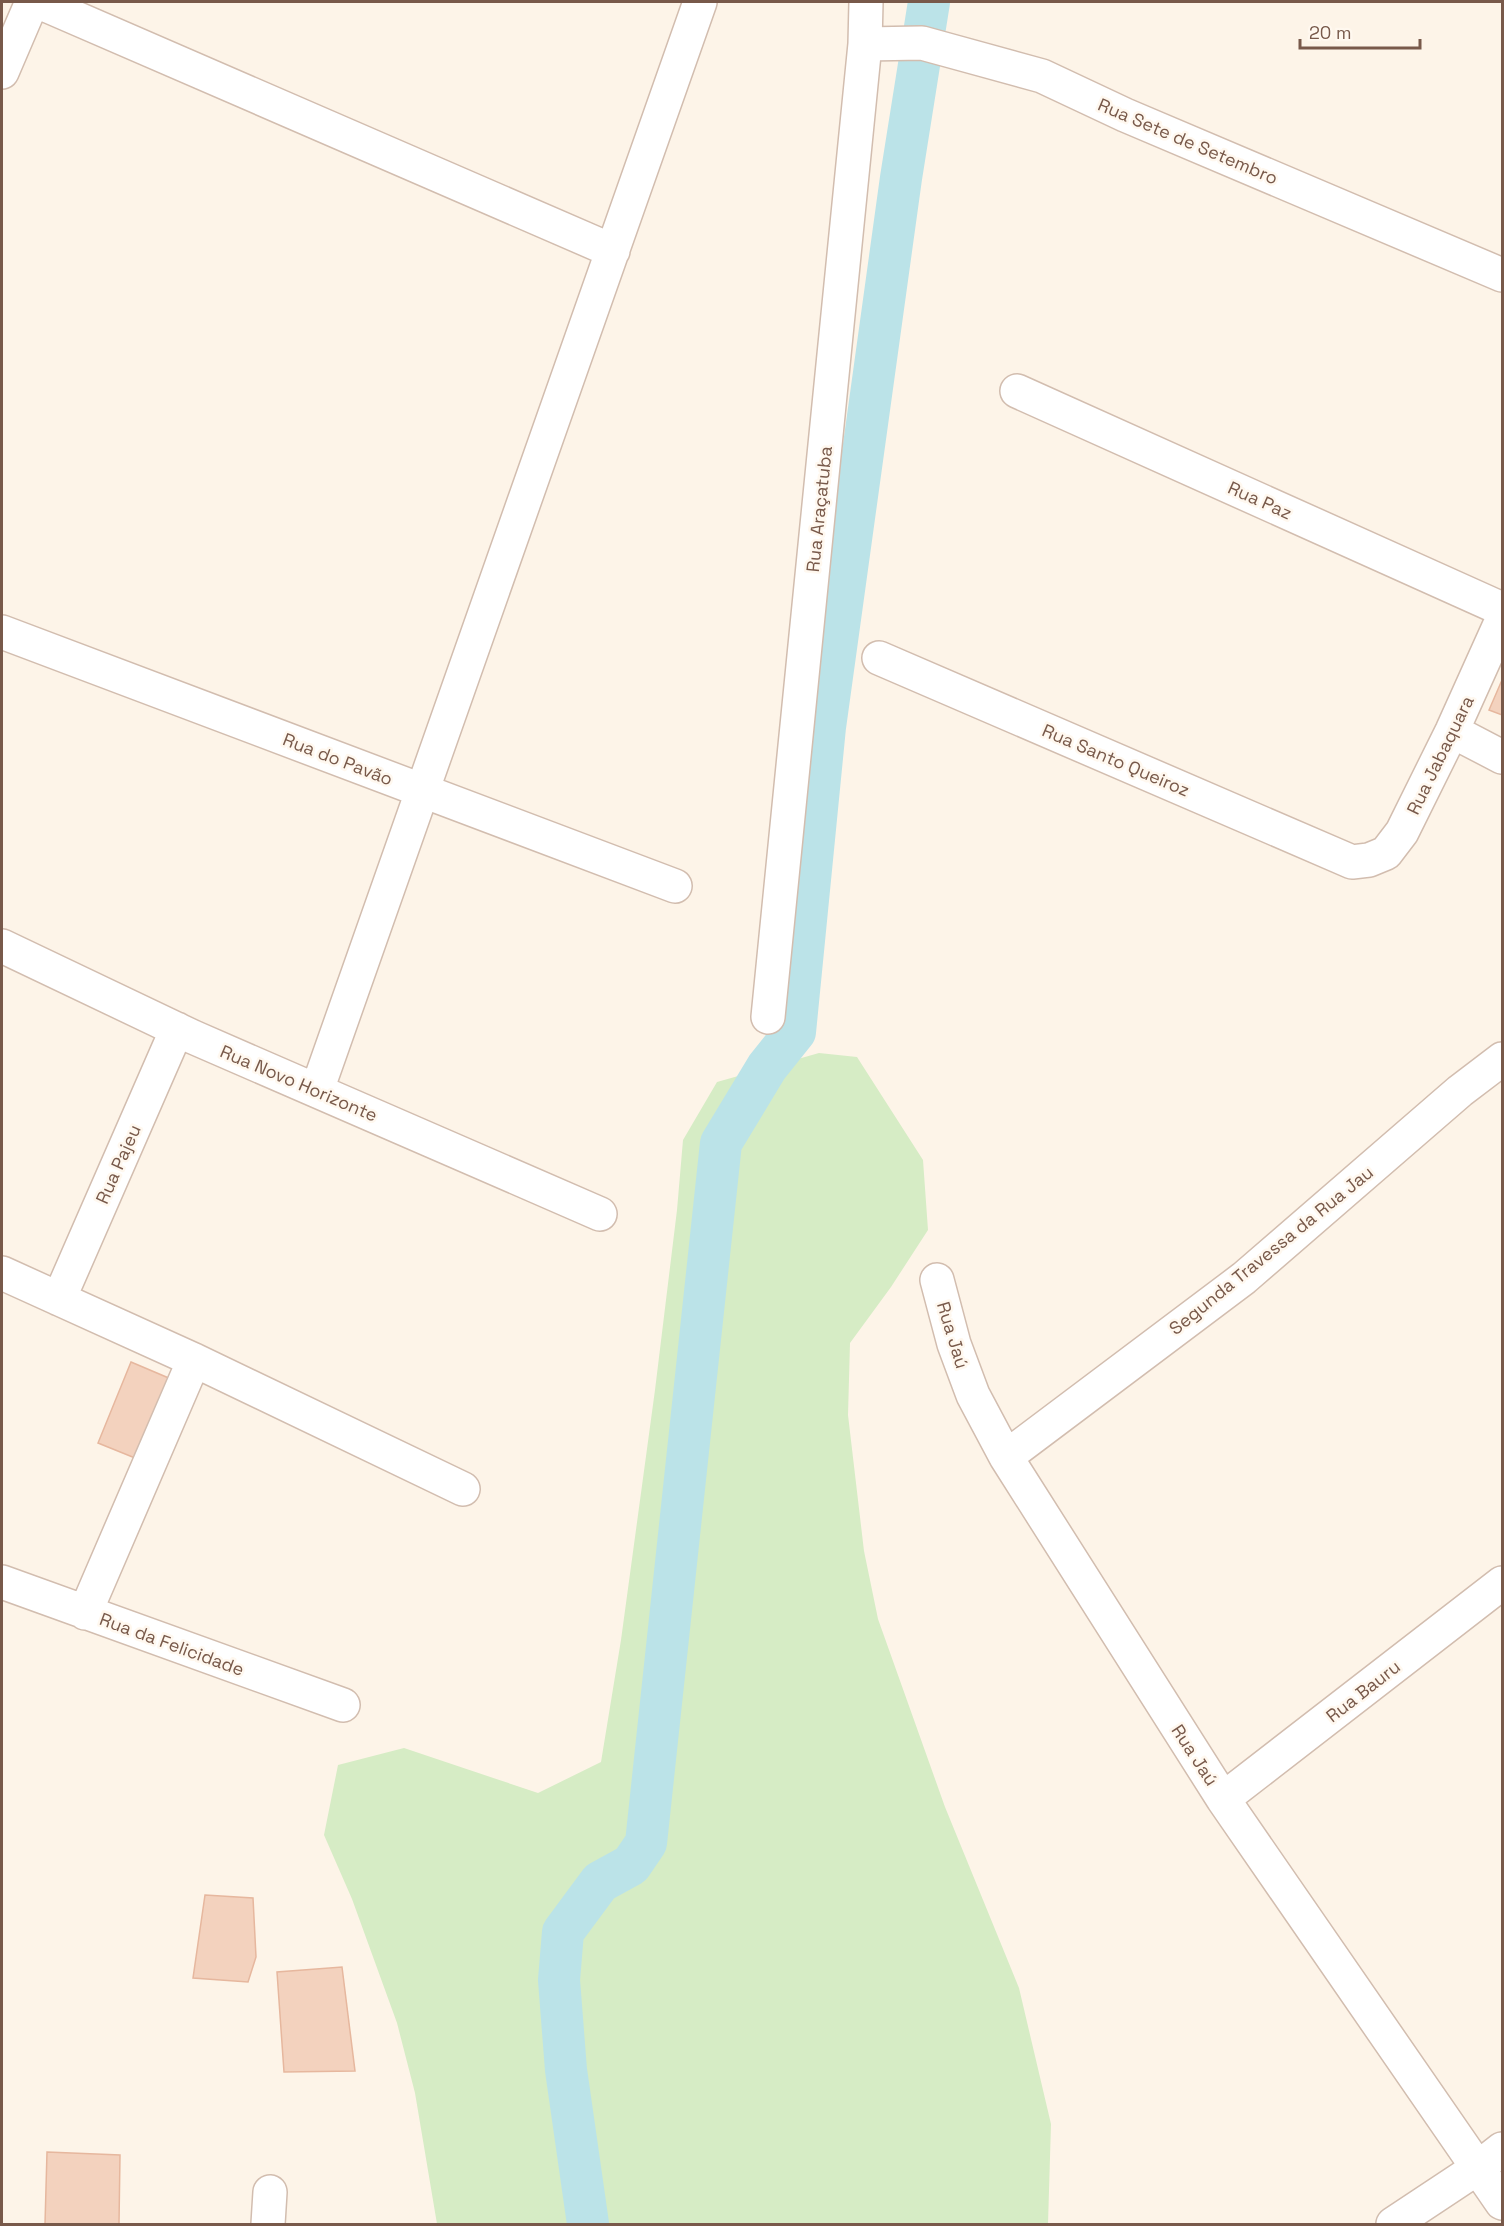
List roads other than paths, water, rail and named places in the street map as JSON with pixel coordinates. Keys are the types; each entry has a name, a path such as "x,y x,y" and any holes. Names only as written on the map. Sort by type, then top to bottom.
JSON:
{"street":[{"path":"2,72 32,2"},
{"path":"39,2 613,251"},
{"path":"317,1090 700,2"},
{"name":"Rua Araçatuba","path":"768,1017 865,44 866,2"},
{"name":"Rua Sete de Setembro","path":"865,44 922,43 1042,76 1125,115 1503,275"},
{"name":"Rua Paz","path":"1017,391 1503,609"},
{"name":"Rua Jabaquara","path":"1352,862 1369,860 1386,853 1402,832 1503,620"},
{"name":"Rua do Pavão","path":"2,632 675,886"},
{"name":"Rua Santo Queiroz","path":"879,658 1352,862"},
{"path":"1452,731 1503,757"},
{"name":"Rua Novo Horizonte","path":"2,946 177,1029 600,1214"},
{"name":"Rua Pajeu","path":"59,1299 177,1029"},
{"name":"Segunda Travessa da Rua Jau","path":"1006,1457 1244,1278 1460,1091 1503,1059"},
{"path":"2,1273 194,1360 463,1489"},
{"name":"Rua Jaú","path":"937,1280 954,1344 973,1395 1006,1457 1223,1798 1491,2158 1503,2203"},
{"path":"85,1612 194,1360"},
{"name":"Rua da Felicidade","path":"2,1582 343,1705"},
{"name":"Rua Bauru","path":"1223,1798 1503,1583"},
{"path":"1393,2224 1491,2158"},
{"path":"268,2224 270,2192"}],"waterway":[{"path":"588,2224 566,2070 559,1980 563,1932 600,1882 631,1865 646,1843 721,1143 767,1067 795,1032 825,727 901,178 929,2"}]}
